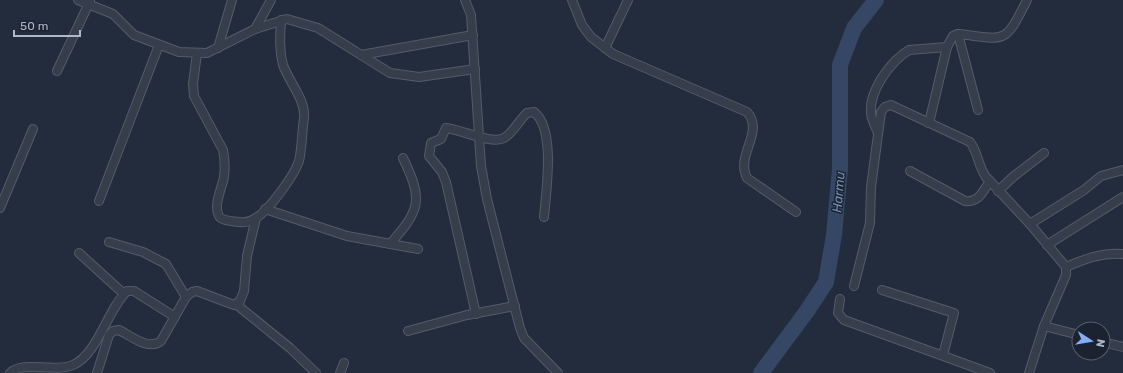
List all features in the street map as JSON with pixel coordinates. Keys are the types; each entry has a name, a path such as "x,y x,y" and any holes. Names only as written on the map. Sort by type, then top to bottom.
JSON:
{"street":[{"path":"78,0 90,2 113,14 134,35 179,52 207,53 255,29 287,19 311,25 390,73 408,77 419,77 475,69"},
{"path":"218,48 232,0"},
{"path":"255,29 271,0"},
{"path":"465,0 471,15 481,166 487,200 524,338 558,373"},
{"path":"572,0 582,25 592,38 613,54 747,112 752,119 753,126 743,166 745,174 747,178 796,212"},
{"path":"605,48 628,0"},
{"path":"929,122 947,47 953,36 958,34 993,39 1002,37 1012,29 1027,0"},
{"path":"57,71 90,2"},
{"path":"197,53 193,84 194,96 220,144 225,159 224,177 217,208 218,214 220,218 226,220 246,223 256,218 288,182 300,158 304,116 300,99 284,67 279,49 280,20"},
{"path":"958,34 978,110"},
{"path":"362,56 473,35"},
{"path":"99,201 159,45"},
{"path":"877,132 871,110 874,95 888,70 909,50 947,47"},
{"path":"854,286 870,223 871,187 877,132 881,112 888,105 929,122 970,142 975,150 981,170 998,191 1030,224 1066,267 1066,275 1044,326 1029,373"},
{"path":"476,314 446,182 442,172 432,160 429,151 431,143 441,139 446,128 479,136 502,138 515,128 527,113 533,112 538,116 546,134 548,153 544,217"},
{"path":"0,208 2,196 33,128"},
{"path":"998,191 1014,176 1044,153"},
{"path":"390,244 414,212 417,202 415,184 403,158"},
{"path":"1030,224 1101,176 1123,170"},
{"path":"910,171 965,201 971,202 977,199 990,181"},
{"path":"1047,245 1123,197"},
{"path":"265,209 347,236 418,249"},
{"path":"236,305 240,301 244,291 247,256 256,218"},
{"path":"109,242 143,252 166,264 170,268 186,297"},
{"path":"79,253 124,294"},
{"path":"1066,267 1097,255 1111,253 1123,254"},
{"path":"882,290 954,313 943,355"},
{"path":"10,373 18,367 61,369 74,365 93,345 127,291 134,291 175,317"},
{"path":"97,373 109,335 113,331 119,330 149,345 156,345 162,341 186,297 192,292 197,291 236,305 290,348 316,373"},
{"path":"840,299 838,313 844,320 990,373"},
{"path":"408,331 515,306"},
{"path":"1044,326 1071,333"},
{"path":"1111,344 1123,347"},
{"path":"340,373 344,363"}],"waterway":[{"name":"Harmu","path":"761,373 807,311 826,282 834,235 840,169 840,65 854,28 876,0"}]}
